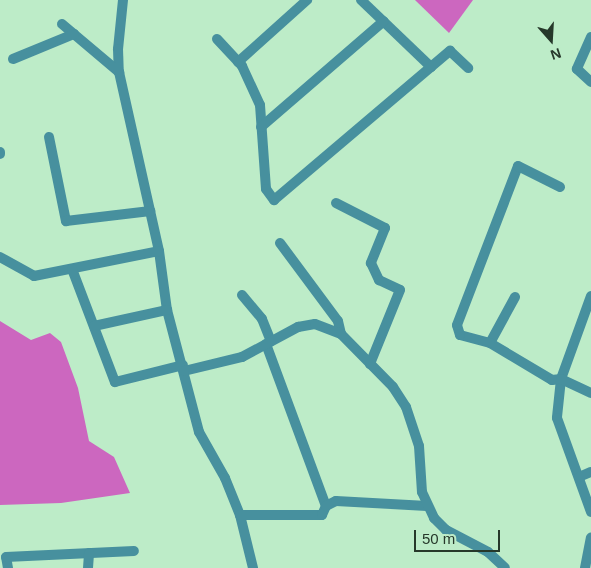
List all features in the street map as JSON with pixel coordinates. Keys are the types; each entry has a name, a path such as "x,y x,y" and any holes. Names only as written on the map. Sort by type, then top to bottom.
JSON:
{"street":[{"path":"123,0 118,49 119,72 159,251 168,310 199,432 225,478 240,515 253,568"},
{"path":"238,62 307,0"},
{"path":"362,0 432,67"},
{"path":"261,127 384,21"},
{"path":"62,24 119,72"},
{"path":"14,60 74,34"},
{"path":"591,37 577,69 591,82"},
{"path":"217,39 238,62 260,105 266,189 274,200 450,51 468,68"},
{"path":"49,137 66,222 150,211"},
{"path":"560,187 518,166 457,325 460,334 490,343 552,380 561,379 591,393"},
{"path":"336,203 385,228 371,263 379,280 400,290 370,364"},
{"path":"280,243 338,320 341,334"},
{"path":"0,257 34,276 159,251"},
{"path":"72,269 115,382 242,356 298,328 315,324 341,334 393,387 406,407 419,446 422,492 427,506 446,530 488,552 505,568"},
{"path":"242,295 262,319 326,506"},
{"path":"591,296 587,323 561,379 557,418 591,512"},
{"path":"490,343 515,297"},
{"path":"94,326 168,310"},
{"path":"579,477 591,472"},
{"path":"240,515 322,515 326,506 336,501 427,506"},
{"path":"585,568 591,538"},
{"path":"8,568 6,557 134,551"},
{"path":"88,553 88,568"}],"shaded area":[{"path":"415,0 473,0 449,33"},
{"path":"0,321 31,340 50,333 61,342 78,388 89,441 114,457 130,493 61,503 0,505"}]}
